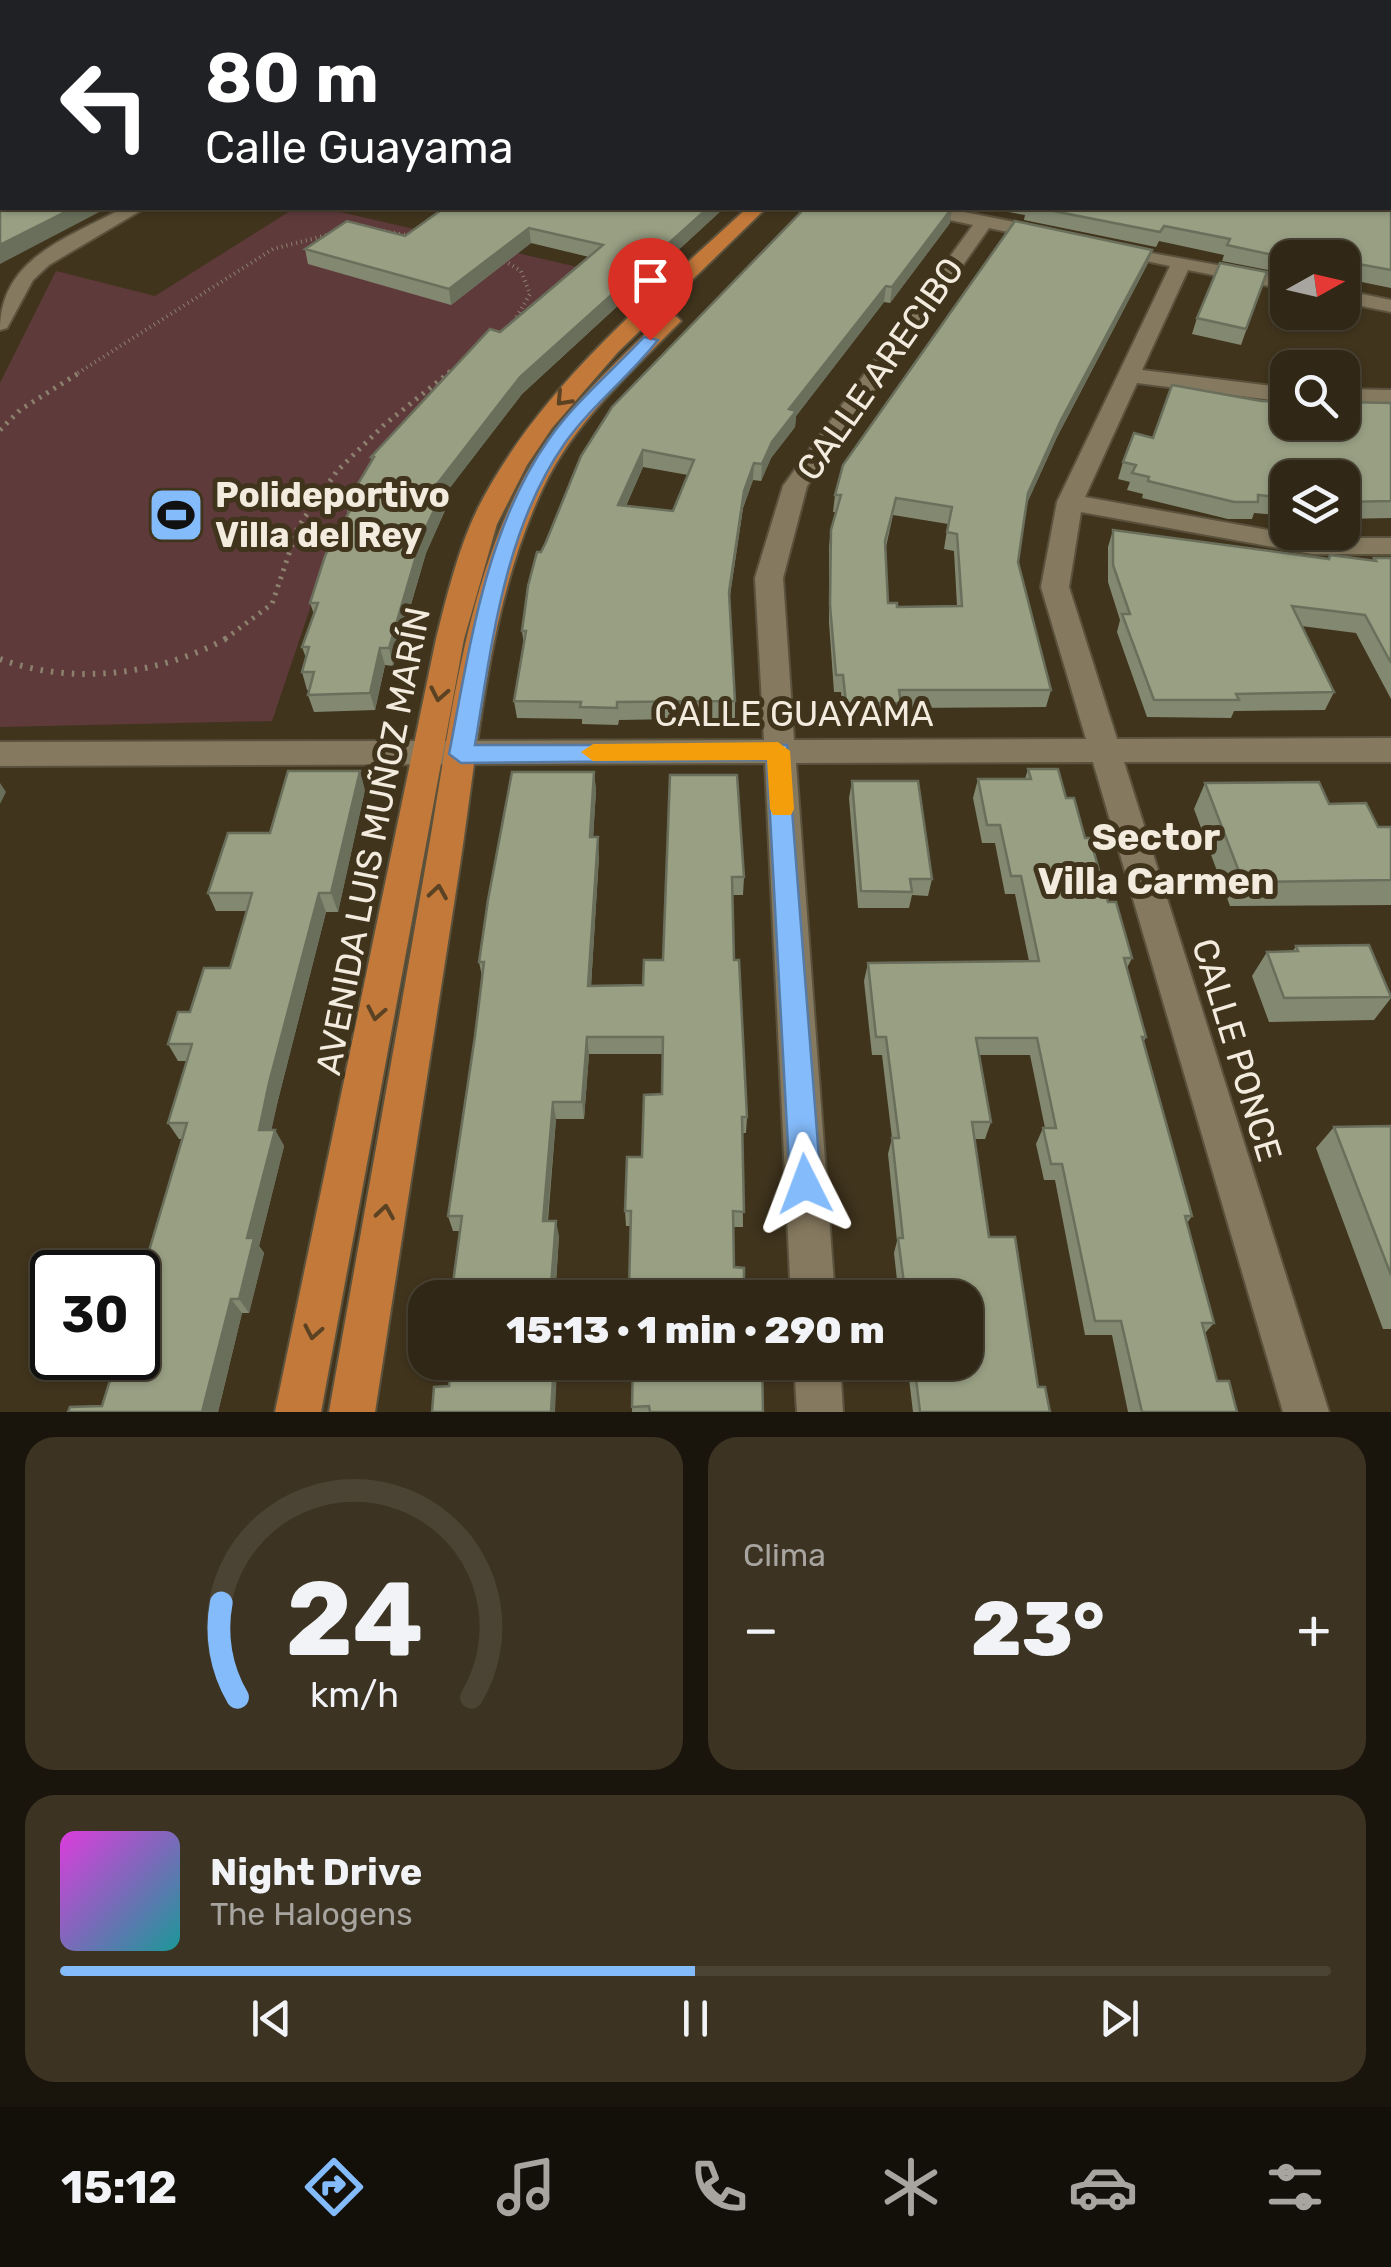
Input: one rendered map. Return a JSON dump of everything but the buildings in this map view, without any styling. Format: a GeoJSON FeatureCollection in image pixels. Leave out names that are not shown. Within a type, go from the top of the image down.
{"type":"FeatureCollection","features":[{"type":"Feature","properties":{"kind":"main road","name":"AVENIDA LUIS MUÑOZ MARÍN"},"geometry":{"type":"LineString","coordinates":[[298,1412],[450,639],[470,562],[490,509],[515,464],[556,405],[755,210]]}},
{"type":"Feature","properties":{"kind":"main road","name":"AVENIDA LUIS MUÑOZ MARÍN"},"geometry":{"type":"LineString","coordinates":[[352,1412],[461,754],[483,635],[504,552],[530,487],[558,440],[780,210]]}},
{"type":"Feature","properties":{"kind":"street"},"geometry":{"type":"LineString","coordinates":[[0,324],[24,277],[42,261],[132,210]]}},
{"type":"Feature","properties":{"kind":"street"},"geometry":{"type":"LineString","coordinates":[[929,210],[1270,280]]}},
{"type":"Feature","properties":{"kind":"street","name":"CALLE ARECIBO"},"geometry":{"type":"LineString","coordinates":[[811,1280],[770,578],[795,486],[984,222]]}},
{"type":"Feature","properties":{"kind":"street","name":"CALLE PONCE"},"geometry":{"type":"LineString","coordinates":[[1181,263],[1070,502],[1054,587],[1306,1412]]}},
{"type":"Feature","properties":{"kind":"street"},"geometry":{"type":"LineString","coordinates":[[1360,300],[1391,306]]}},
{"type":"Feature","properties":{"kind":"street"},"geometry":{"type":"LineString","coordinates":[[1130,375],[1270,393]]}},
{"type":"Feature","properties":{"kind":"street"},"geometry":{"type":"LineString","coordinates":[[1360,396],[1391,397]]}},
{"type":"Feature","properties":{"kind":"street"},"geometry":{"type":"LineString","coordinates":[[1070,502],[1312,546],[1391,546]]}},
{"type":"Feature","properties":{"kind":"street","name":"CALLE GUAYAMA"},"geometry":{"type":"LineString","coordinates":[[0,754],[1391,750]]}},
{"type":"Feature","properties":{"kind":"street"},"geometry":{"type":"LineString","coordinates":[[818,1380],[820,1412]]}},
{"type":"Feature","properties":{"kind":"path"},"geometry":{"type":"LineString","coordinates":[[378,231],[412,236]]}},
{"type":"Feature","properties":{"kind":"path"},"geometry":{"type":"LineString","coordinates":[[0,430],[20,410],[273,249],[309,237],[343,232]]}},
{"type":"Feature","properties":{"kind":"path"},"geometry":{"type":"LineString","coordinates":[[483,254],[500,258],[521,271],[530,294],[518,316],[504,328]]}},
{"type":"Feature","properties":{"kind":"path"},"geometry":{"type":"LineString","coordinates":[[0,659],[35,671],[88,675],[158,664],[220,642],[268,610],[283,583],[293,537],[322,490],[354,450],[459,365]]}},
{"type":"Feature","properties":{"kind":"shaded area","name":"Polideportivo Villa del Rey"},"geometry":{"type":"Polygon","coordinates":[[[292,210],[332,210],[582,268],[324,567],[272,721],[0,727],[0,383],[56,271],[155,296],[292,210]]]}},
{"type":"Feature","properties":{"kind":"slow traffic"},"geometry":{"type":"LineString","coordinates":[[593,752],[778,751],[782,809]]}},
{"type":"Feature","properties":{"kind":"place","name":"Polideportivo Villa del Rey"},"geometry":{"type":"Point","coordinates":[176,515]}},
{"type":"Feature","properties":{"kind":"district","name":"Sector Villa Carmen"},"geometry":{"type":"Point","coordinates":[1156,859]}},
{"type":"Feature","properties":{"kind":"route"},"geometry":{"type":"LineString","coordinates":[[650,340],[558,440],[530,487],[504,552],[483,635],[461,754],[778,751],[805,1184]]}}]}
